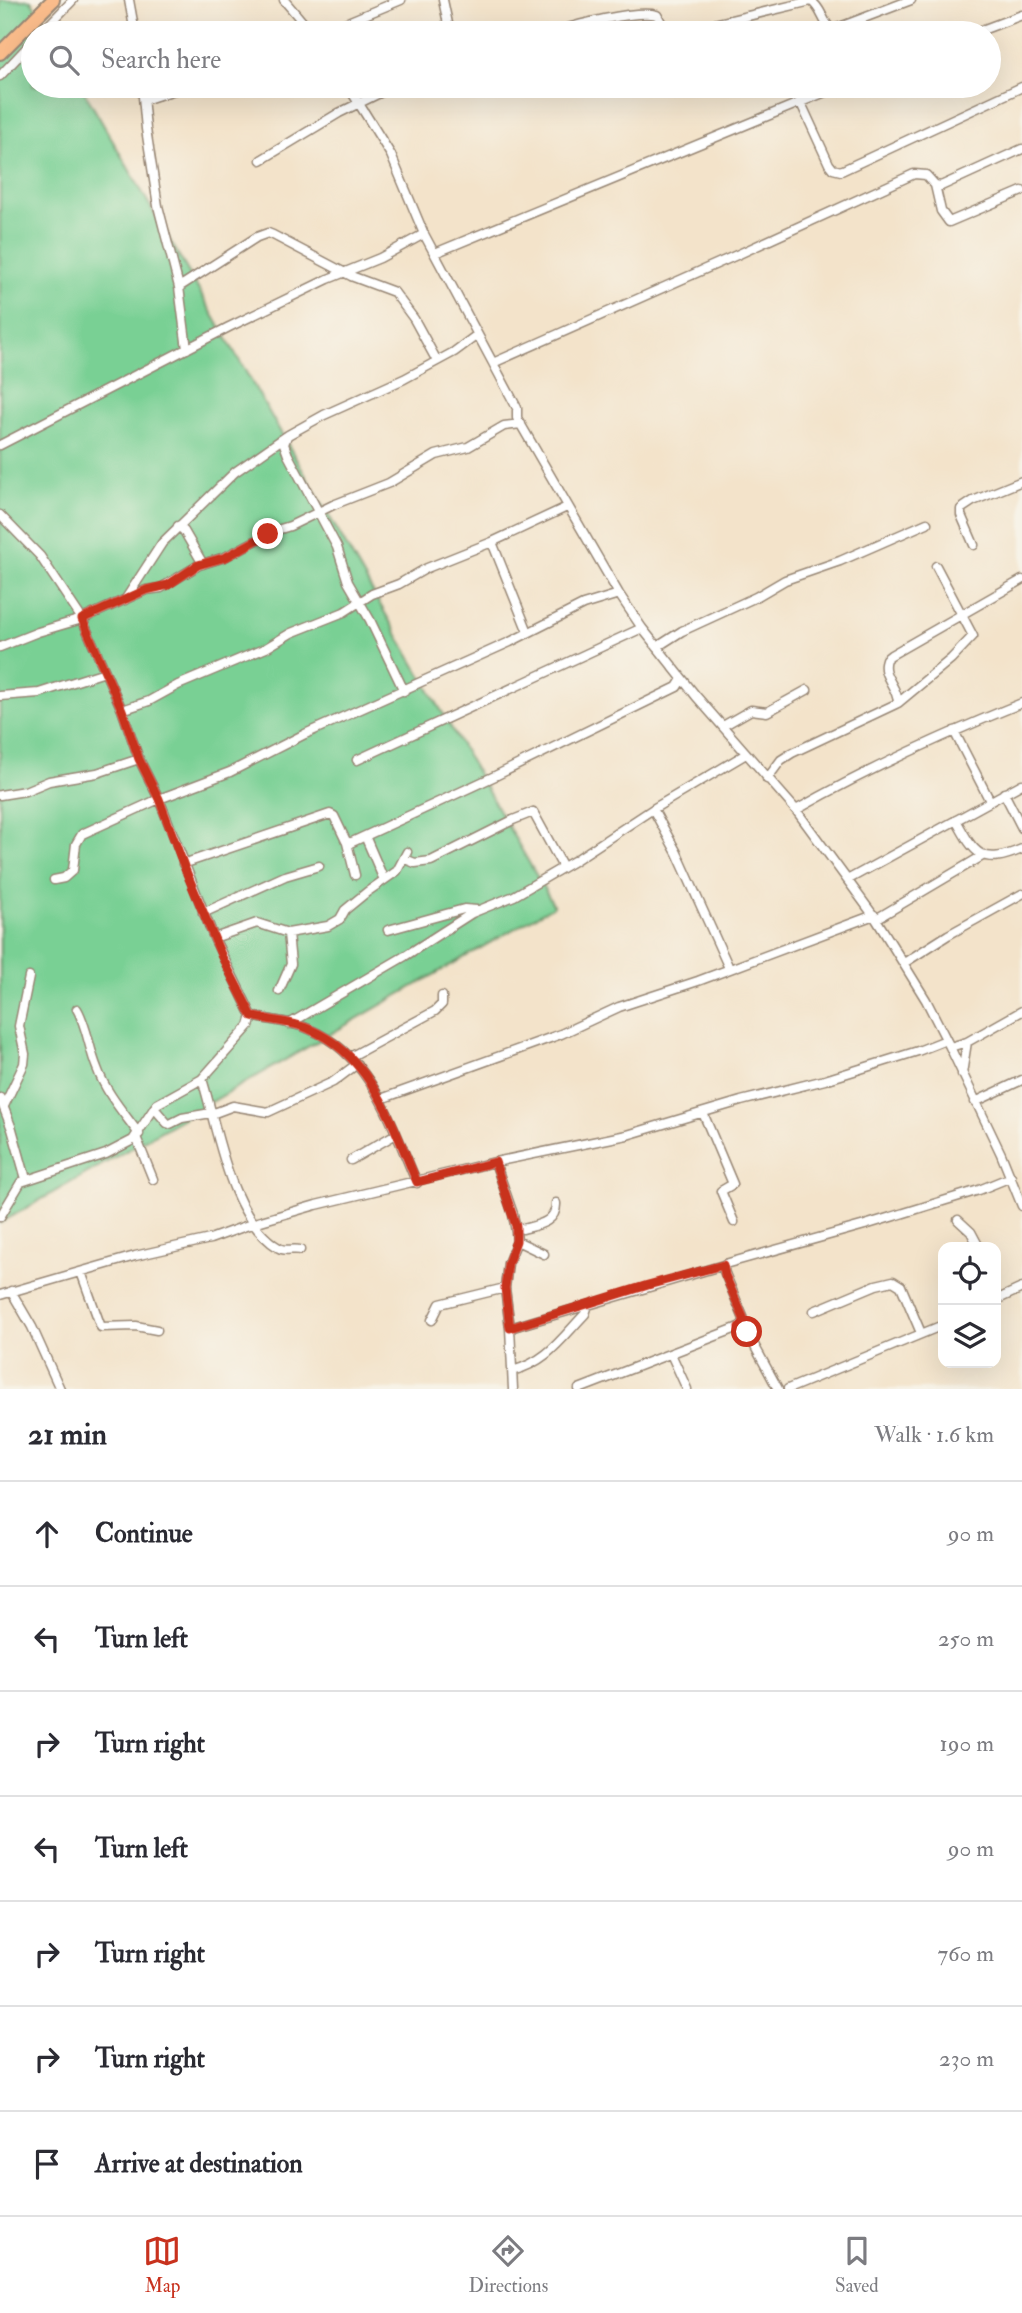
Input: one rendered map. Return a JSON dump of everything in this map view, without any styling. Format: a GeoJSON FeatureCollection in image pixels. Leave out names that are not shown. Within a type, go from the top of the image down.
{"type":"FeatureCollection","features":[{"type":"Feature","properties":{"kind":"highway"},"geometry":{"type":"LineString","coordinates":[[31,21],[52,0]]}},
{"type":"Feature","properties":{"kind":"highway"},"geometry":{"type":"LineString","coordinates":[[0,53],[21,32]]}},
{"type":"Feature","properties":{"kind":"street"},"geometry":{"type":"LineString","coordinates":[[53,21],[73,0]]}},
{"type":"Feature","properties":{"kind":"street"},"geometry":{"type":"LineString","coordinates":[[130,0],[133,21]]}},
{"type":"Feature","properties":{"kind":"street"},"geometry":{"type":"LineString","coordinates":[[284,0],[302,21]]}},
{"type":"Feature","properties":{"kind":"street"},"geometry":{"type":"LineString","coordinates":[[350,21],[401,0]]}},
{"type":"Feature","properties":{"kind":"street"},"geometry":{"type":"LineString","coordinates":[[443,0],[447,21]]}},
{"type":"Feature","properties":{"kind":"street"},"geometry":{"type":"LineString","coordinates":[[858,21],[911,0]]}},
{"type":"Feature","properties":{"kind":"street"},"geometry":{"type":"LineString","coordinates":[[727,21],[811,1],[818,6],[825,21]]}},
{"type":"Feature","properties":{"kind":"street"},"geometry":{"type":"LineString","coordinates":[[602,21],[652,14],[657,15],[660,21]]}},
{"type":"Feature","properties":{"kind":"street"},"geometry":{"type":"LineString","coordinates":[[1001,23],[1022,15]]}},
{"type":"Feature","properties":{"kind":"street"},"geometry":{"type":"LineString","coordinates":[[0,76],[21,54]]}},
{"type":"Feature","properties":{"kind":"street"},"geometry":{"type":"LineString","coordinates":[[1001,97],[1022,87]]}},
{"type":"Feature","properties":{"kind":"street"},"geometry":{"type":"LineString","coordinates":[[150,98],[144,100],[146,129],[158,206],[178,287],[187,349]]}},
{"type":"Feature","properties":{"kind":"street"},"geometry":{"type":"LineString","coordinates":[[356,98],[391,155],[424,234],[517,408],[517,418],[619,594],[682,679],[796,810],[875,917],[948,1043],[1016,1182],[1022,1206]]}},
{"type":"Feature","properties":{"kind":"street"},"geometry":{"type":"LineString","coordinates":[[261,160],[369,98]]}},
{"type":"Feature","properties":{"kind":"street"},"geometry":{"type":"LineString","coordinates":[[435,253],[808,98]]}},
{"type":"Feature","properties":{"kind":"street"},"geometry":{"type":"LineString","coordinates":[[800,101],[829,164],[833,169],[841,171],[998,98]]}},
{"type":"Feature","properties":{"kind":"street"},"geometry":{"type":"LineString","coordinates":[[935,185],[941,186],[1022,149]]}},
{"type":"Feature","properties":{"kind":"street"},"geometry":{"type":"LineString","coordinates":[[493,363],[914,174],[926,175],[935,185],[938,204],[949,222],[1022,191]]}},
{"type":"Feature","properties":{"kind":"street"},"geometry":{"type":"LineString","coordinates":[[178,287],[257,237],[268,233],[345,273],[394,292],[414,319],[437,361]]}},
{"type":"Feature","properties":{"kind":"street"},"geometry":{"type":"LineString","coordinates":[[0,445],[247,318],[380,258],[424,234]]}},
{"type":"Feature","properties":{"kind":"street"},"geometry":{"type":"LineString","coordinates":[[125,600],[162,542],[234,472],[324,415],[437,361],[464,346],[477,335]]}},
{"type":"Feature","properties":{"kind":"street"},"geometry":{"type":"LineString","coordinates":[[0,647],[82,619],[146,590],[168,585],[182,574],[226,557],[270,532],[389,483],[436,455],[468,447],[507,425],[521,424]]}},
{"type":"Feature","properties":{"kind":"street"},"geometry":{"type":"LineString","coordinates":[[288,436],[285,448],[337,547],[344,573],[404,691]]}},
{"type":"Feature","properties":{"kind":"street"},"geometry":{"type":"LineString","coordinates":[[974,545],[961,509],[973,501],[1022,481]]}},
{"type":"Feature","properties":{"kind":"street"},"geometry":{"type":"LineString","coordinates":[[122,710],[149,701],[178,685],[266,648],[291,633],[344,612],[432,566],[567,507]]}},
{"type":"Feature","properties":{"kind":"street"},"geometry":{"type":"LineString","coordinates":[[0,515],[40,556],[82,619],[122,710],[139,759],[159,799],[203,913],[252,1016],[249,1026],[202,1079],[164,1098],[154,1108],[137,1136],[106,1154],[26,1179],[17,1186],[0,1217]]}},
{"type":"Feature","properties":{"kind":"street"},"geometry":{"type":"LineString","coordinates":[[657,647],[682,631],[756,597],[785,580],[840,561],[927,523]]}},
{"type":"Feature","properties":{"kind":"street"},"geometry":{"type":"LineString","coordinates":[[178,526],[187,535],[197,558],[203,564]]}},
{"type":"Feature","properties":{"kind":"street"},"geometry":{"type":"LineString","coordinates":[[492,542],[528,632]]}},
{"type":"Feature","properties":{"kind":"street"},"geometry":{"type":"LineString","coordinates":[[767,779],[785,758],[898,703],[951,659],[972,637],[936,566]]}},
{"type":"Feature","properties":{"kind":"street"},"geometry":{"type":"LineString","coordinates":[[898,703],[897,694],[884,669],[886,659],[1022,580]]}},
{"type":"Feature","properties":{"kind":"street"},"geometry":{"type":"LineString","coordinates":[[54,880],[64,878],[73,870],[79,836],[159,799],[230,772],[305,734],[404,691],[583,605],[619,594]]}},
{"type":"Feature","properties":{"kind":"street"},"geometry":{"type":"LineString","coordinates":[[357,760],[642,628]]}},
{"type":"Feature","properties":{"kind":"street"},"geometry":{"type":"LineString","coordinates":[[0,695],[40,693],[105,672]]}},
{"type":"Feature","properties":{"kind":"street"},"geometry":{"type":"LineString","coordinates":[[347,843],[611,721],[677,687],[682,679]]}},
{"type":"Feature","properties":{"kind":"street"},"geometry":{"type":"LineString","coordinates":[[723,726],[751,710],[767,712],[807,690]]}},
{"type":"Feature","properties":{"kind":"street"},"geometry":{"type":"LineString","coordinates":[[796,810],[827,792],[954,731],[1022,703]]}},
{"type":"Feature","properties":{"kind":"street"},"geometry":{"type":"LineString","coordinates":[[954,731],[990,801]]}},
{"type":"Feature","properties":{"kind":"street"},"geometry":{"type":"LineString","coordinates":[[289,1024],[477,910],[514,896],[746,754]]}},
{"type":"Feature","properties":{"kind":"street"},"geometry":{"type":"LineString","coordinates":[[0,795],[25,791],[49,781],[97,773],[139,759]]}},
{"type":"Feature","properties":{"kind":"street"},"geometry":{"type":"LineString","coordinates":[[849,879],[1022,784]]}},
{"type":"Feature","properties":{"kind":"street"},"geometry":{"type":"LineString","coordinates":[[1004,793],[1022,828]]}},
{"type":"Feature","properties":{"kind":"street"},"geometry":{"type":"LineString","coordinates":[[653,809],[677,853],[730,968]]}},
{"type":"Feature","properties":{"kind":"street"},"geometry":{"type":"LineString","coordinates":[[214,938],[257,923],[288,933],[324,928],[337,921],[347,908],[397,871],[406,855],[415,863],[431,861],[533,812],[563,867]]}},
{"type":"Feature","properties":{"kind":"street"},"geometry":{"type":"LineString","coordinates":[[183,864],[330,814],[334,816],[347,843],[355,875]]}},
{"type":"Feature","properties":{"kind":"street"},"geometry":{"type":"LineString","coordinates":[[956,820],[969,843],[984,855],[999,858],[1022,849]]}},
{"type":"Feature","properties":{"kind":"street"},"geometry":{"type":"LineString","coordinates":[[365,836],[384,880]]}},
{"type":"Feature","properties":{"kind":"street"},"geometry":{"type":"LineString","coordinates":[[381,1098],[561,1034],[619,1007],[875,917],[984,855]]}},
{"type":"Feature","properties":{"kind":"street"},"geometry":{"type":"LineString","coordinates":[[203,913],[285,876],[319,866]]}},
{"type":"Feature","properties":{"kind":"street"},"geometry":{"type":"LineString","coordinates":[[904,963],[1022,894]]}},
{"type":"Feature","properties":{"kind":"street"},"geometry":{"type":"LineString","coordinates":[[388,930],[464,909],[477,910]]}},
{"type":"Feature","properties":{"kind":"street"},"geometry":{"type":"LineString","coordinates":[[279,991],[291,964],[288,933]]}},
{"type":"Feature","properties":{"kind":"street"},"geometry":{"type":"LineString","coordinates":[[26,1179],[2,1101],[24,1063],[25,1054],[19,1026],[29,977]]}},
{"type":"Feature","properties":{"kind":"street"},"geometry":{"type":"LineString","coordinates":[[350,1057],[435,1011],[442,1004],[442,996]]}},
{"type":"Feature","properties":{"kind":"street"},"geometry":{"type":"LineString","coordinates":[[77,1009],[84,1020],[87,1042],[105,1088],[137,1136],[153,1180]]}},
{"type":"Feature","properties":{"kind":"street"},"geometry":{"type":"LineString","coordinates":[[60,1389],[32,1327],[4,1292],[210,1239],[316,1205],[495,1162],[626,1135],[825,1080],[918,1051],[948,1043],[967,1042],[1022,1011]]}},
{"type":"Feature","properties":{"kind":"street"},"geometry":{"type":"LineString","coordinates":[[252,1016],[311,1029],[357,1064],[381,1098],[417,1182]]}},
{"type":"Feature","properties":{"kind":"street"},"geometry":{"type":"LineString","coordinates":[[962,1074],[967,1042]]}},
{"type":"Feature","properties":{"kind":"street"},"geometry":{"type":"LineString","coordinates":[[154,1108],[170,1124],[182,1118],[238,1106],[268,1112],[333,1082],[357,1064]]}},
{"type":"Feature","properties":{"kind":"street"},"geometry":{"type":"LineString","coordinates":[[202,1079],[234,1189],[254,1223],[278,1248],[300,1250]]}},
{"type":"Feature","properties":{"kind":"street"},"geometry":{"type":"LineString","coordinates":[[975,1102],[1022,1080]]}},
{"type":"Feature","properties":{"kind":"street"},"geometry":{"type":"LineString","coordinates":[[703,1113],[733,1182],[733,1185],[721,1191],[734,1222]]}},
{"type":"Feature","properties":{"kind":"street"},"geometry":{"type":"LineString","coordinates":[[351,1160],[396,1134]]}},
{"type":"Feature","properties":{"kind":"street"},"geometry":{"type":"LineString","coordinates":[[495,1162],[518,1232],[544,1254]]}},
{"type":"Feature","properties":{"kind":"street"},"geometry":{"type":"LineString","coordinates":[[510,1328],[1016,1182]]}},
{"type":"Feature","properties":{"kind":"street"},"geometry":{"type":"LineString","coordinates":[[513,1389],[505,1288],[508,1263],[518,1232],[552,1217],[556,1213],[556,1203]]}},
{"type":"Feature","properties":{"kind":"street"},"geometry":{"type":"LineString","coordinates":[[958,1220],[971,1232],[976,1242]]}},
{"type":"Feature","properties":{"kind":"street"},"geometry":{"type":"LineString","coordinates":[[579,1389],[590,1387],[743,1325],[744,1319],[723,1265]]}},
{"type":"Feature","properties":{"kind":"street"},"geometry":{"type":"LineString","coordinates":[[81,1272],[101,1327],[136,1326],[158,1330]]}},
{"type":"Feature","properties":{"kind":"street"},"geometry":{"type":"LineString","coordinates":[[814,1311],[876,1285],[893,1281],[901,1286],[921,1333]]}},
{"type":"Feature","properties":{"kind":"street"},"geometry":{"type":"LineString","coordinates":[[432,1320],[440,1304],[505,1288]]}},
{"type":"Feature","properties":{"kind":"street"},"geometry":{"type":"LineString","coordinates":[[1001,1298],[1022,1288]]}},
{"type":"Feature","properties":{"kind":"street"},"geometry":{"type":"LineString","coordinates":[[512,1371],[527,1368],[543,1358],[585,1314],[588,1304]]}},
{"type":"Feature","properties":{"kind":"street"},"geometry":{"type":"LineString","coordinates":[[739,1327],[747,1332],[778,1389]]}},
{"type":"Feature","properties":{"kind":"street"},"geometry":{"type":"LineString","coordinates":[[788,1389],[938,1327]]}},
{"type":"Feature","properties":{"kind":"street"},"geometry":{"type":"LineString","coordinates":[[671,1354],[687,1389]]}},
{"type":"Feature","properties":{"kind":"green space"},"geometry":{"type":"Polygon","coordinates":[[[0,0],[31,0],[44,21],[21,21],[21,98],[88,98],[554,906],[0,1223],[0,0]]]}},
{"type":"Feature","properties":{"kind":"route"},"geometry":{"type":"LineString","coordinates":[[268,534],[226,557],[198,565],[168,585],[146,590],[82,619],[122,710],[139,759],[159,799],[222,957],[252,1016],[311,1029],[357,1064],[381,1098],[417,1182],[495,1162],[516,1226],[516,1241],[508,1263],[505,1288],[510,1328],[702,1269],[723,1265],[744,1319],[743,1325],[739,1327],[747,1332]]}}]}
